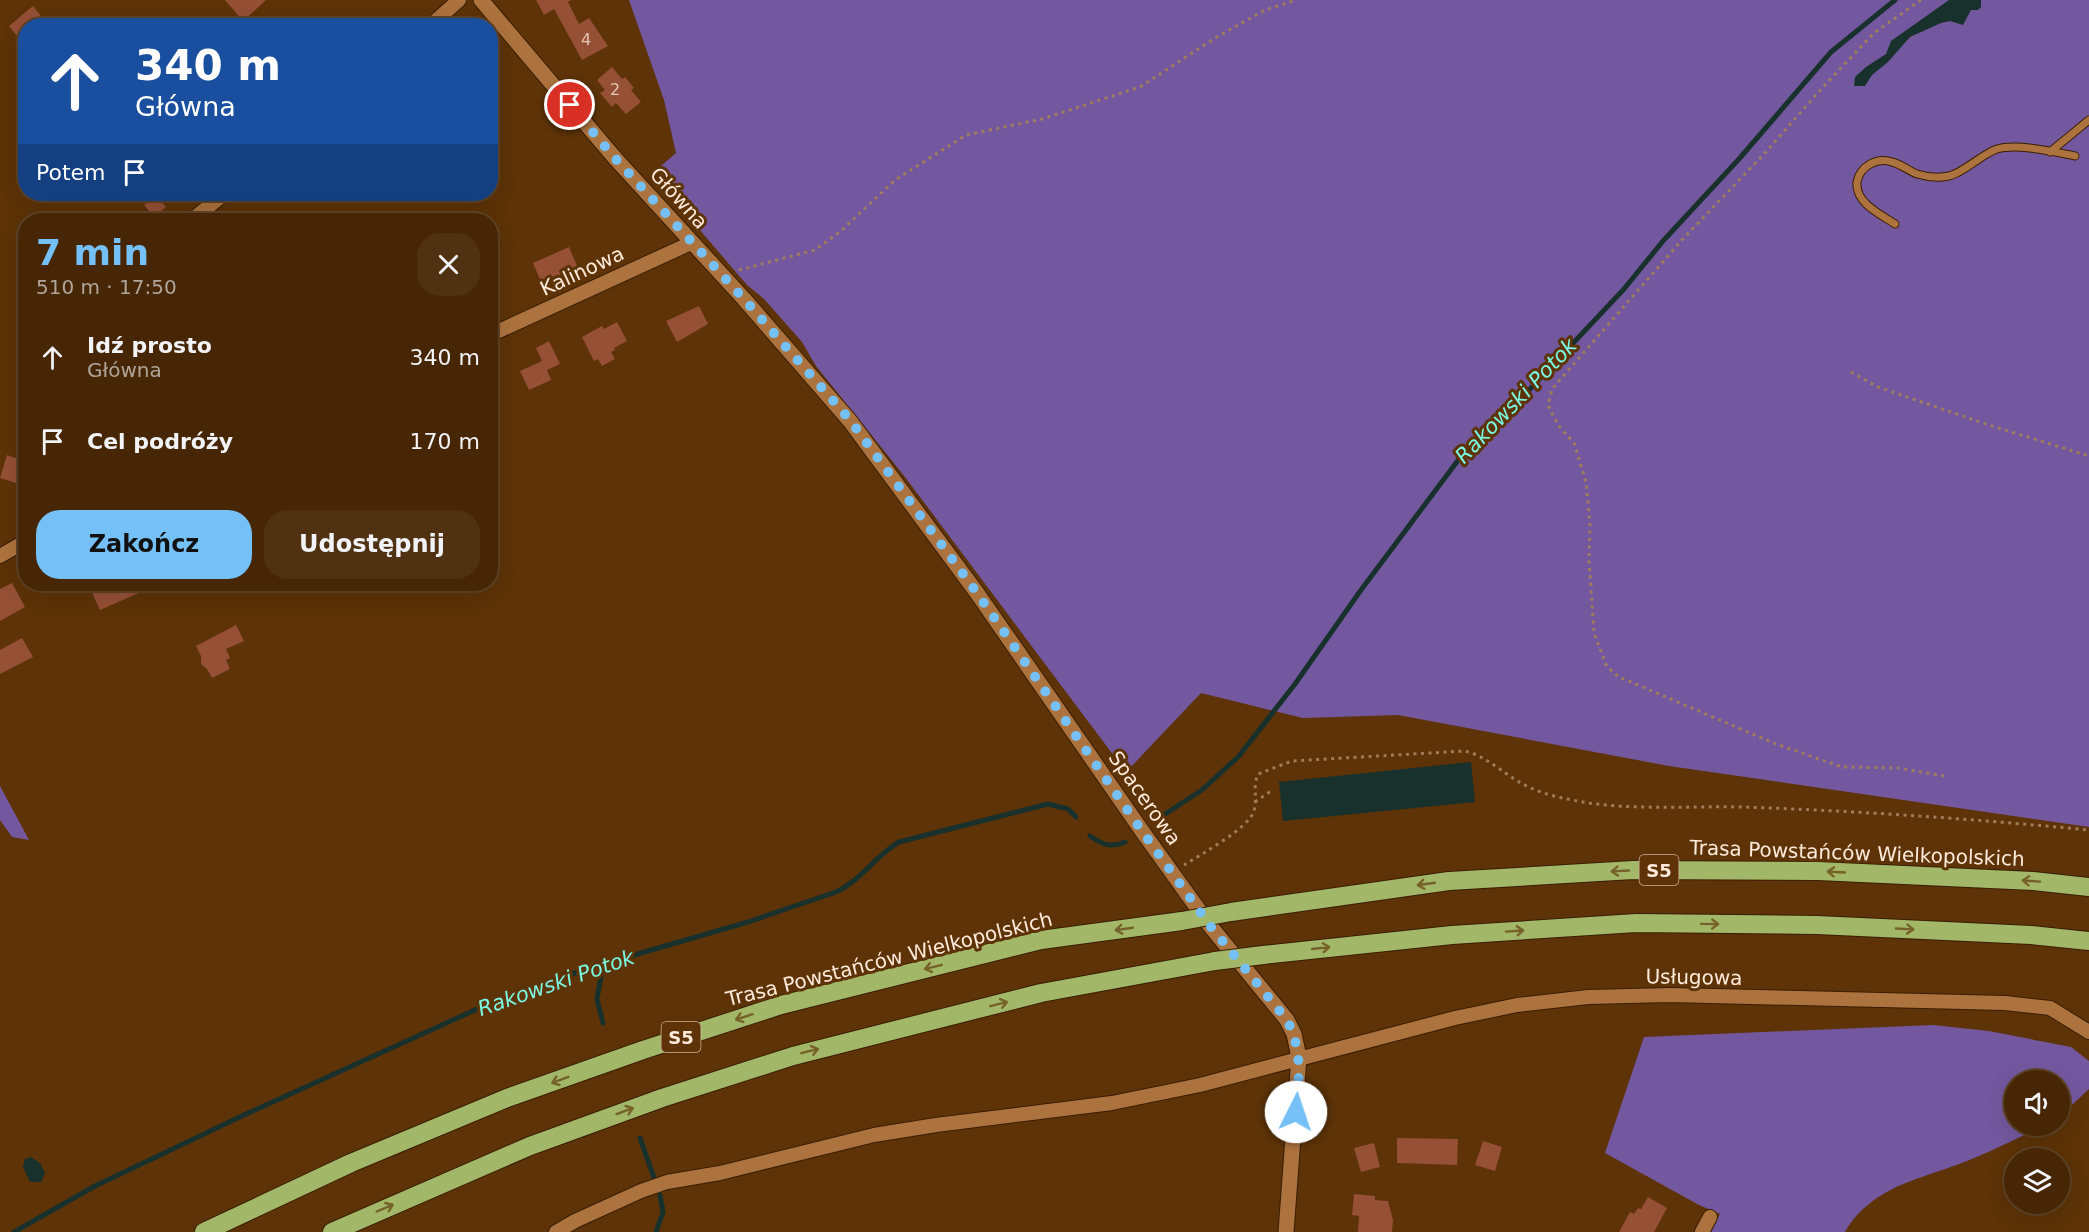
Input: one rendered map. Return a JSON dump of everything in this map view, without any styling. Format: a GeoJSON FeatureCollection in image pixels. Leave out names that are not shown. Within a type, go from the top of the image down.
{"type":"FeatureCollection","features":[{"type":"Feature","properties":{"kind":"highway","name":"Trasa Powstańców Wielkopolskich"},"geometry":{"type":"LineString","coordinates":[[204,1232],[351,1163],[507,1098],[643,1050],[759,1012],[1041,940],[1449,881],[1633,870],[1818,871],[2033,881],[2089,887]]}},
{"type":"Feature","properties":{"kind":"highway"},"geometry":{"type":"LineString","coordinates":[[332,1232],[530,1146],[662,1098],[792,1056],[1041,993],[1215,961],[1452,935],[1636,923],[1829,926],[2031,935],[2089,941]]}},
{"type":"Feature","properties":{"kind":"street"},"geometry":{"type":"LineString","coordinates":[[439,18],[459,0]]}},
{"type":"Feature","properties":{"kind":"street","name":"Główna"},"geometry":{"type":"LineString","coordinates":[[481,0],[496,18]]}},
{"type":"Feature","properties":{"kind":"street","name":"Główna"},"geometry":{"type":"LineString","coordinates":[[498,20],[614,157],[850,420]]}},
{"type":"Feature","properties":{"kind":"street"},"geometry":{"type":"LineString","coordinates":[[201,213],[215,201]]}},
{"type":"Feature","properties":{"kind":"street","name":"Kalinowa"},"geometry":{"type":"LineString","coordinates":[[498,331],[691,243]]}},
{"type":"Feature","properties":{"kind":"street","name":"Spacerowa"},"geometry":{"type":"LineString","coordinates":[[850,420],[977,593],[1211,927],[1287,1020],[1294,1034],[1299,1057],[1286,1232]]}},
{"type":"Feature","properties":{"kind":"street"},"geometry":{"type":"LineString","coordinates":[[0,556],[18,546]]}},
{"type":"Feature","properties":{"kind":"street","name":"Usługowa"},"geometry":{"type":"LineString","coordinates":[[556,1232],[641,1191],[667,1182],[720,1173],[874,1135],[1112,1103],[1200,1085],[1299,1057],[1517,1005],[1588,997],[1670,995],[2005,1004],[2050,1008],[2089,1032]]}},
{"type":"Feature","properties":{"kind":"street"},"geometry":{"type":"LineString","coordinates":[[1702,1232],[1710,1217]]}},
{"type":"Feature","properties":{"kind":"lane"},"geometry":{"type":"LineString","coordinates":[[2050,152],[2089,120]]}},
{"type":"Feature","properties":{"kind":"lane"},"geometry":{"type":"LineString","coordinates":[[1895,224],[1860,198],[1857,188],[1858,177],[1870,163],[1893,162],[1919,175],[1936,177],[1952,175],[1973,161],[1998,149],[2028,149],[2075,156]]}},
{"type":"Feature","properties":{"kind":"path"},"geometry":{"type":"LineString","coordinates":[[719,273],[750,268],[814,250],[841,231],[895,180],[966,135],[1042,119],[1140,87],[1215,38],[1265,10],[1296,0]]}},
{"type":"Feature","properties":{"kind":"path"},"geometry":{"type":"LineString","coordinates":[[1921,0],[1874,33],[1681,241],[1552,389],[1548,405],[1558,425],[1575,443],[1586,482],[1594,633],[1606,667],[1619,677],[1776,744],[1842,767],[1899,768],[1944,776]]}},
{"type":"Feature","properties":{"kind":"path"},"geometry":{"type":"LineString","coordinates":[[1851,372],[1878,387],[2089,456]]}},
{"type":"Feature","properties":{"kind":"path"},"geometry":{"type":"LineString","coordinates":[[1172,872],[1233,834],[1254,813],[1256,802],[1254,785],[1258,774],[1292,761],[1464,751],[1474,753],[1523,785],[1546,794],[1587,802],[1642,808],[1740,807],[1924,815],[2089,830]]}},
{"type":"Feature","properties":{"kind":"path"},"geometry":{"type":"LineString","coordinates":[[1256,802],[1271,791]]}},
{"type":"Feature","properties":{"kind":"shaded area"},"geometry":{"type":"Polygon","coordinates":[[[629,0],[2089,0],[2089,827],[1669,766],[1398,715],[1303,718],[1201,693],[1126,772],[905,477],[816,366],[802,342],[764,299],[747,285],[662,186],[654,172],[676,153],[664,100],[629,0]]]}},
{"type":"Feature","properties":{"kind":"shaded area"},"geometry":{"type":"Polygon","coordinates":[[[0,786],[29,840],[12,837],[0,820],[0,786]]]}},
{"type":"Feature","properties":{"kind":"shaded area"},"geometry":{"type":"Polygon","coordinates":[[[1933,1025],[1989,1031],[2071,1047],[2089,1061],[2089,1089],[2070,1107],[2070,1070],[2004,1070],[2004,1136],[2022,1136],[1956,1165],[1902,1184],[1871,1203],[1845,1232],[1711,1232],[1720,1214],[1699,1205],[1605,1153],[1644,1037],[1933,1025]]]}},
{"type":"Feature","properties":{"kind":"water"},"geometry":{"type":"Polygon","coordinates":[[[1949,0],[1981,0],[1981,7],[1978,10],[1971,10],[1963,25],[1950,21],[1941,23],[1910,37],[1888,62],[1872,75],[1865,86],[1854,86],[1855,77],[1886,54],[1891,41],[1949,0]]]}},
{"type":"Feature","properties":{"kind":"water"},"geometry":{"type":"Polygon","coordinates":[[[1471,762],[1475,802],[1283,821],[1279,782],[1471,762]]]}},
{"type":"Feature","properties":{"kind":"water"},"geometry":{"type":"Polygon","coordinates":[[[31,1157],[40,1163],[45,1173],[41,1182],[30,1182],[23,1167],[25,1159],[31,1157]]]}},
{"type":"Feature","properties":{"kind":"building"},"geometry":{"type":"Polygon","coordinates":[[[225,0],[266,0],[246,18],[240,18],[225,0]]]}},
{"type":"Feature","properties":{"kind":"building"},"geometry":{"type":"Polygon","coordinates":[[[536,0],[571,0],[568,2],[579,24],[589,18],[608,46],[582,60],[554,9],[544,15],[536,0]]]}},
{"type":"Feature","properties":{"kind":"building"},"geometry":{"type":"Polygon","coordinates":[[[33,6],[43,18],[19,18],[33,6]]]}},
{"type":"Feature","properties":{"kind":"building"},"geometry":{"type":"Polygon","coordinates":[[[18,18],[18,37],[9,26],[18,18]]]}},
{"type":"Feature","properties":{"kind":"building"},"geometry":{"type":"Polygon","coordinates":[[[612,67],[622,79],[625,77],[634,88],[631,90],[641,102],[626,114],[616,103],[612,107],[600,93],[605,90],[597,80],[612,67]]]}},
{"type":"Feature","properties":{"kind":"building"},"geometry":{"type":"Polygon","coordinates":[[[149,201],[161,201],[166,207],[159,213],[151,213],[144,205],[149,201]]]}},
{"type":"Feature","properties":{"kind":"building"},"geometry":{"type":"Polygon","coordinates":[[[569,247],[578,268],[542,284],[533,263],[569,247]]]}},
{"type":"Feature","properties":{"kind":"building"},"geometry":{"type":"Polygon","coordinates":[[[699,306],[708,324],[677,342],[666,321],[699,306]]]}},
{"type":"Feature","properties":{"kind":"building"},"geometry":{"type":"Polygon","coordinates":[[[617,322],[627,341],[611,352],[615,359],[602,366],[598,359],[594,361],[582,337],[602,326],[604,329],[617,322]]]}},
{"type":"Feature","properties":{"kind":"building"},"geometry":{"type":"Polygon","coordinates":[[[549,341],[560,364],[547,370],[551,380],[529,390],[520,371],[542,361],[536,348],[549,341]]]}},
{"type":"Feature","properties":{"kind":"building"},"geometry":{"type":"Polygon","coordinates":[[[7,455],[18,459],[18,484],[0,478],[7,455]]]}},
{"type":"Feature","properties":{"kind":"building"},"geometry":{"type":"Polygon","coordinates":[[[12,583],[25,607],[0,621],[0,589],[12,583]]]}},
{"type":"Feature","properties":{"kind":"building"},"geometry":{"type":"Polygon","coordinates":[[[91,591],[143,591],[100,610],[91,591]]]}},
{"type":"Feature","properties":{"kind":"building"},"geometry":{"type":"Polygon","coordinates":[[[236,625],[244,641],[226,649],[230,658],[226,660],[230,669],[212,678],[201,664],[201,656],[196,646],[236,625]]]}},
{"type":"Feature","properties":{"kind":"building"},"geometry":{"type":"Polygon","coordinates":[[[22,638],[33,657],[0,674],[0,650],[22,638]]]}},
{"type":"Feature","properties":{"kind":"building"},"geometry":{"type":"Polygon","coordinates":[[[1397,1138],[1458,1139],[1457,1165],[1397,1163],[1397,1138]]]}},
{"type":"Feature","properties":{"kind":"building"},"geometry":{"type":"Polygon","coordinates":[[[1483,1141],[1502,1147],[1495,1171],[1475,1165],[1483,1141]]]}},
{"type":"Feature","properties":{"kind":"building"},"geometry":{"type":"Polygon","coordinates":[[[1374,1143],[1380,1167],[1361,1172],[1354,1148],[1374,1143]]]}},
{"type":"Feature","properties":{"kind":"building"},"geometry":{"type":"Polygon","coordinates":[[[1354,1194],[1375,1196],[1375,1200],[1388,1201],[1393,1220],[1392,1232],[1358,1232],[1359,1216],[1352,1215],[1354,1194]]]}},
{"type":"Feature","properties":{"kind":"building"},"geometry":{"type":"Polygon","coordinates":[[[1648,1197],[1667,1208],[1654,1232],[1619,1232],[1630,1212],[1634,1214],[1638,1208],[1641,1209],[1648,1197]]]}},
{"type":"Feature","properties":{"kind":"waterway","name":"Rakowski Potok"},"geometry":{"type":"LineString","coordinates":[[1159,818],[1202,790],[1239,756],[1295,684],[1361,590],[1459,459],[1500,421],[1624,289],[1663,241],[1739,159],[1831,52],[1895,0]]}},
{"type":"Feature","properties":{"kind":"waterway","name":"Rakowski Potok"},"geometry":{"type":"LineString","coordinates":[[14,1232],[95,1186],[244,1115],[508,995],[603,964],[748,922],[836,892],[853,881],[899,842],[1048,804],[1068,809],[1076,817]]}},
{"type":"Feature","properties":{"kind":"waterway","name":"Rakowski Potok"},"geometry":{"type":"LineString","coordinates":[[1090,836],[1107,845],[1125,842]]}},
{"type":"Feature","properties":{"kind":"waterway"},"geometry":{"type":"LineString","coordinates":[[603,964],[597,999],[603,1023]]}},
{"type":"Feature","properties":{"kind":"waterway"},"geometry":{"type":"LineString","coordinates":[[640,1138],[654,1178]]}},
{"type":"Feature","properties":{"kind":"waterway"},"geometry":{"type":"LineString","coordinates":[[656,1232],[663,1212],[660,1195]]}},
{"type":"Feature","properties":{"kind":"route"},"geometry":{"type":"LineString","coordinates":[[570,105],[850,420],[977,593],[1211,927],[1287,1020],[1294,1034],[1299,1057],[1296,1112]]}}]}
